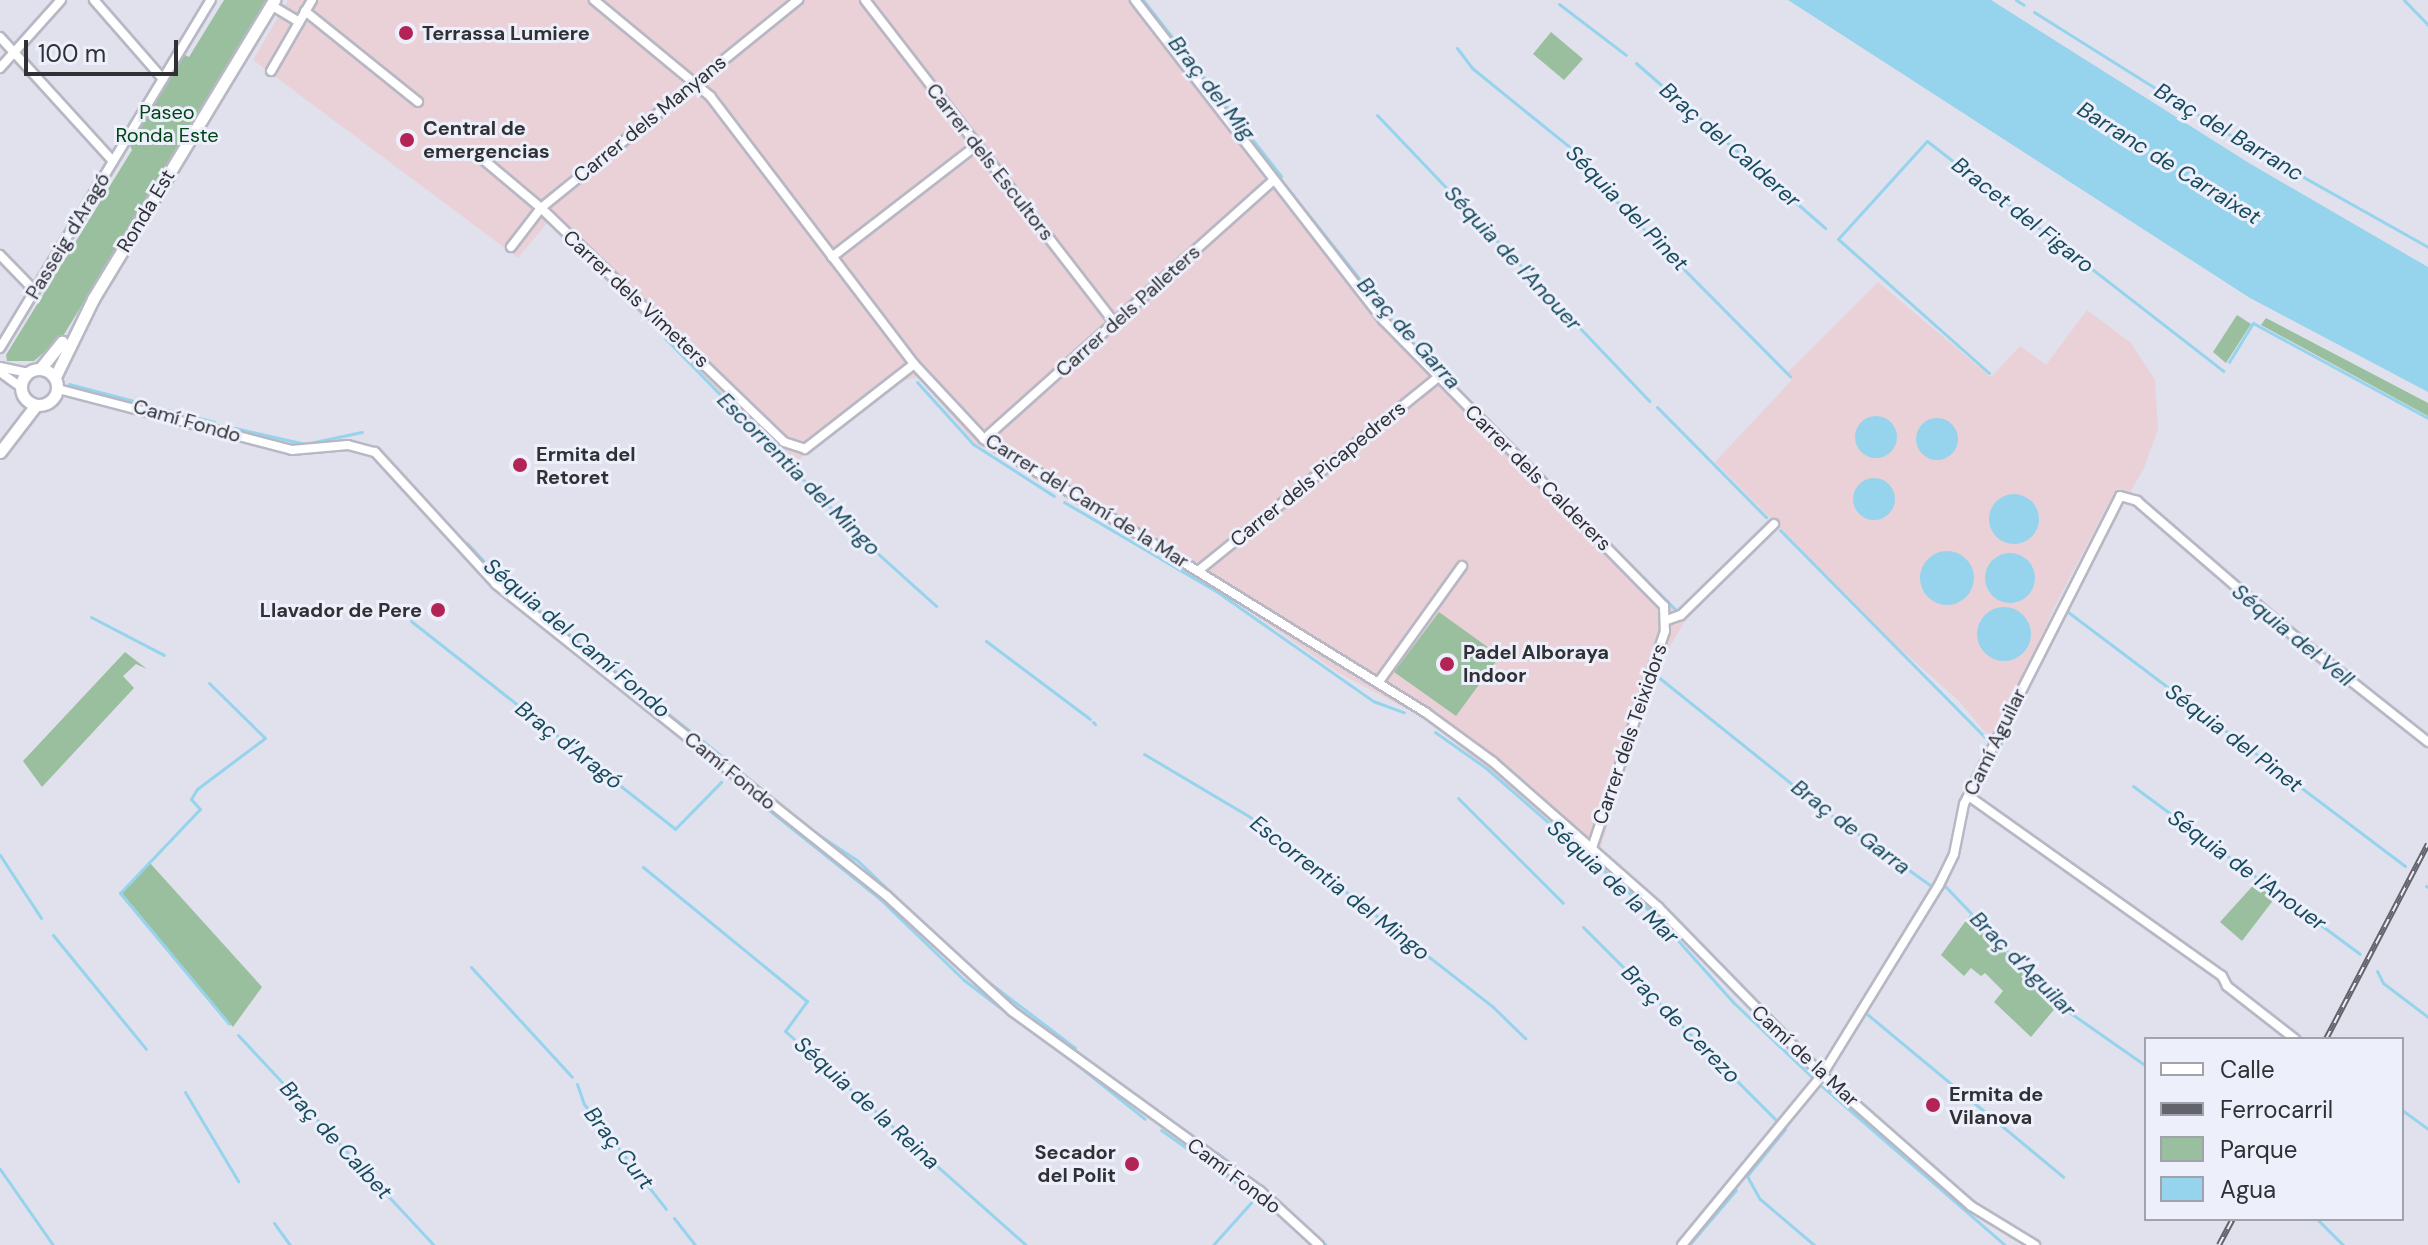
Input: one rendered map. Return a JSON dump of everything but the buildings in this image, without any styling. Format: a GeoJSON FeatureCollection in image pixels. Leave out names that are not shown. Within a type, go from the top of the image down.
{"type":"FeatureCollection","features":[{"type":"Feature","properties":{"kind":"main road","name":"Ronda Est"},"geometry":{"type":"LineString","coordinates":[[40,369],[93,299],[272,2]]}},
{"type":"Feature","properties":{"kind":"main road","name":"Ronda Est"},"geometry":{"type":"LineString","coordinates":[[56,383],[93,299]]}},
{"type":"Feature","properties":{"kind":"main road"},"geometry":{"type":"LineString","coordinates":[[0,452],[16,425],[36,405],[49,402],[56,383],[40,369],[28,373],[16,425]]}},
{"type":"Feature","properties":{"kind":"main road"},"geometry":{"type":"LineString","coordinates":[[23,392],[36,405]]}},
{"type":"Feature","properties":{"kind":"street"},"geometry":{"type":"LineString","coordinates":[[0,68],[61,0]]}},
{"type":"Feature","properties":{"kind":"street"},"geometry":{"type":"LineString","coordinates":[[94,0],[163,79]]}},
{"type":"Feature","properties":{"kind":"street","name":"Passeig d'Aragó"},"geometry":{"type":"LineString","coordinates":[[0,348],[211,0]]}},
{"type":"Feature","properties":{"kind":"street"},"geometry":{"type":"LineString","coordinates":[[271,71],[312,0]]}},
{"type":"Feature","properties":{"kind":"street","name":"Carrer del Camí de la Mar"},"geometry":{"type":"LineString","coordinates":[[594,0],[695,83],[914,364],[984,439],[1378,683],[1493,762],[1592,848]]}},
{"type":"Feature","properties":{"kind":"street","name":"Carrer dels Escultors"},"geometry":{"type":"LineString","coordinates":[[865,0],[1116,325]]}},
{"type":"Feature","properties":{"kind":"street","name":"Carrer dels Calderers"},"geometry":{"type":"LineString","coordinates":[[1135,0],[1271,182],[1383,320],[1664,606],[1667,620]]}},
{"type":"Feature","properties":{"kind":"street","name":"Carrer dels Manyans"},"geometry":{"type":"LineString","coordinates":[[511,247],[541,208],[794,1]]}},
{"type":"Feature","properties":{"kind":"street"},"geometry":{"type":"LineString","coordinates":[[272,2],[299,22]]}},
{"type":"Feature","properties":{"kind":"street"},"geometry":{"type":"LineString","coordinates":[[305,11],[418,102]]}},
{"type":"Feature","properties":{"kind":"street"},"geometry":{"type":"LineString","coordinates":[[0,37],[113,161]]}},
{"type":"Feature","properties":{"kind":"street"},"geometry":{"type":"LineString","coordinates":[[832,257],[977,145]]}},
{"type":"Feature","properties":{"kind":"street","name":"Carrer dels Vimeters"},"geometry":{"type":"LineString","coordinates":[[479,156],[541,208],[784,442],[805,449],[914,364]]}},
{"type":"Feature","properties":{"kind":"street","name":"Carrer dels Palleters"},"geometry":{"type":"LineString","coordinates":[[984,439],[1116,325],[1271,182]]}},
{"type":"Feature","properties":{"kind":"street"},"geometry":{"type":"LineString","coordinates":[[0,255],[35,291]]}},
{"type":"Feature","properties":{"kind":"street"},"geometry":{"type":"LineString","coordinates":[[0,370],[28,373]]}},
{"type":"Feature","properties":{"kind":"street"},"geometry":{"type":"LineString","coordinates":[[0,370],[23,392]]}},
{"type":"Feature","properties":{"kind":"street","name":"Carrer dels Picapedrers"},"geometry":{"type":"LineString","coordinates":[[1198,571],[1438,377]]}},
{"type":"Feature","properties":{"kind":"street","name":"Camí Fondo"},"geometry":{"type":"LineString","coordinates":[[56,383],[292,450],[348,445],[375,452],[496,584],[887,896],[1012,1011],[1260,1191],[1319,1245]]}},
{"type":"Feature","properties":{"kind":"street","name":"Camí Aguilar"},"geometry":{"type":"LineString","coordinates":[[1682,1245],[1822,1075],[1949,866],[1970,797],[2109,509],[2126,494],[2428,742]]}},
{"type":"Feature","properties":{"kind":"street"},"geometry":{"type":"LineString","coordinates":[[1667,620],[1681,615],[1774,524]]}},
{"type":"Feature","properties":{"kind":"street"},"geometry":{"type":"LineString","coordinates":[[1378,683],[1462,566]]}},
{"type":"Feature","properties":{"kind":"street","name":"Carrer dels Teixidors"},"geometry":{"type":"LineString","coordinates":[[1592,848],[1667,620]]}},
{"type":"Feature","properties":{"kind":"street"},"geometry":{"type":"LineString","coordinates":[[1970,797],[2222,976],[2227,986],[2292,1037]]}},
{"type":"Feature","properties":{"kind":"street","name":"Camí de la Mar"},"geometry":{"type":"LineString","coordinates":[[1592,848],[1658,907],[1822,1075],[1971,1206],[2035,1245]]}},
{"type":"Feature","properties":{"kind":"shaded area"},"geometry":{"type":"Polygon","coordinates":[[[288,0],[1141,0],[1397,328],[1685,621],[1652,677],[1613,794],[1616,797],[1597,860],[1429,721],[1339,673],[1224,594],[975,443],[918,377],[899,382],[792,465],[548,222],[518,258],[253,60],[288,0]]]}},
{"type":"Feature","properties":{"kind":"shaded area"},"geometry":{"type":"Polygon","coordinates":[[[1878,282],[1991,377],[2020,346],[2046,365],[2087,310],[2131,343],[2155,380],[2158,429],[2144,468],[2130,493],[2116,489],[2054,608],[1994,743],[1959,701],[1898,647],[1715,462],[1792,380],[1786,374],[1878,282]]]}},
{"type":"Feature","properties":{"kind":"green space","name":"Paseo Ronda Este"},"geometry":{"type":"Polygon","coordinates":[[[224,0],[269,0],[63,336],[34,361],[7,361],[6,355],[132,150],[129,143],[183,54],[189,57],[224,0]]]}},
{"type":"Feature","properties":{"kind":"green space"},"geometry":{"type":"Polygon","coordinates":[[[1551,32],[1583,59],[1564,80],[1533,54],[1551,32]]]}},
{"type":"Feature","properties":{"kind":"green space"},"geometry":{"type":"Polygon","coordinates":[[[2237,315],[2251,324],[2226,363],[2213,352],[2237,315]]]}},
{"type":"Feature","properties":{"kind":"green space"},"geometry":{"type":"Polygon","coordinates":[[[2266,318],[2428,403],[2428,416],[2261,325],[2266,318]]]}},
{"type":"Feature","properties":{"kind":"green space","name":"Padel Alboraya Indoor"},"geometry":{"type":"Polygon","coordinates":[[[1439,612],[1500,656],[1456,716],[1394,672],[1439,612]]]}},
{"type":"Feature","properties":{"kind":"green space"},"geometry":{"type":"Polygon","coordinates":[[[125,652],[147,669],[136,664],[123,676],[134,688],[42,787],[23,761],[125,652]]]}},
{"type":"Feature","properties":{"kind":"green space"},"geometry":{"type":"Polygon","coordinates":[[[149,862],[262,987],[233,1027],[122,893],[149,862]]]}},
{"type":"Feature","properties":{"kind":"green space"},"geometry":{"type":"Polygon","coordinates":[[[2258,880],[2278,894],[2242,941],[2220,922],[2258,880]]]}},
{"type":"Feature","properties":{"kind":"green space"},"geometry":{"type":"Polygon","coordinates":[[[1970,915],[2057,1006],[2031,1037],[1994,1002],[2003,991],[1985,973],[1981,976],[1971,968],[1964,976],[1941,955],[1970,915]]]}},
{"type":"Feature","properties":{"kind":"water","name":"Barranc de Carraixet"},"geometry":{"type":"Polygon","coordinates":[[[1788,0],[1991,0],[2249,163],[2428,267],[2428,392],[2250,298],[1788,0]]]}},
{"type":"Feature","properties":{"kind":"water"},"geometry":{"type":"Polygon","coordinates":[[[1876,416],[1891,422],[1897,437],[1891,452],[1876,458],[1861,452],[1855,437],[1861,422],[1876,416]]]}},
{"type":"Feature","properties":{"kind":"water"},"geometry":{"type":"Polygon","coordinates":[[[1937,418],[1952,424],[1958,439],[1952,454],[1937,460],[1922,454],[1916,439],[1922,424],[1937,418]]]}},
{"type":"Feature","properties":{"kind":"water"},"geometry":{"type":"Polygon","coordinates":[[[1874,478],[1889,484],[1895,499],[1889,514],[1874,520],[1859,514],[1853,499],[1859,484],[1874,478]]]}},
{"type":"Feature","properties":{"kind":"water"},"geometry":{"type":"Polygon","coordinates":[[[2014,494],[2032,501],[2039,519],[2032,537],[2014,544],[1996,537],[1989,519],[1996,501],[2014,494]]]}},
{"type":"Feature","properties":{"kind":"water"},"geometry":{"type":"Polygon","coordinates":[[[1947,551],[1966,559],[1974,578],[1966,597],[1947,605],[1928,597],[1920,578],[1928,559],[1947,551]]]}},
{"type":"Feature","properties":{"kind":"water"},"geometry":{"type":"Polygon","coordinates":[[[2010,553],[2028,560],[2035,578],[2028,596],[2010,603],[1992,596],[1985,578],[1992,560],[2010,553]]]}},
{"type":"Feature","properties":{"kind":"water"},"geometry":{"type":"Polygon","coordinates":[[[2004,607],[2023,615],[2031,634],[2023,653],[2004,661],[1985,653],[1977,634],[1985,615],[2004,607]]]}},
{"type":"Feature","properties":{"kind":"waterway","name":"Braç del Mig"},"geometry":{"type":"LineString","coordinates":[[1143,0],[1281,176]]}},
{"type":"Feature","properties":{"kind":"waterway","name":"Braç del Barranc"},"geometry":{"type":"LineString","coordinates":[[2016,0],[2024,5]]}},
{"type":"Feature","properties":{"kind":"waterway"},"geometry":{"type":"LineString","coordinates":[[2404,0],[2428,25]]}},
{"type":"Feature","properties":{"kind":"waterway","name":"Braç del Calderer"},"geometry":{"type":"LineString","coordinates":[[1559,4],[1626,55]]}},
{"type":"Feature","properties":{"kind":"waterway","name":"Braç del Barranc"},"geometry":{"type":"LineString","coordinates":[[2034,12],[2248,146],[2428,247]]}},
{"type":"Feature","properties":{"kind":"waterway","name":"Séquia del Pinet"},"geometry":{"type":"LineString","coordinates":[[1457,48],[1472,68],[1572,149],[1616,201],[1790,376]]}},
{"type":"Feature","properties":{"kind":"waterway","name":"Braç del Calderer"},"geometry":{"type":"LineString","coordinates":[[1636,63],[1825,228]]}},
{"type":"Feature","properties":{"kind":"waterway","name":"Séquia de l'Anouer"},"geometry":{"type":"LineString","coordinates":[[1377,115],[1649,401]]}},
{"type":"Feature","properties":{"kind":"waterway","name":"Bracet del Figaro"},"geometry":{"type":"LineString","coordinates":[[1989,373],[1838,239],[1927,141],[2223,371]]}},
{"type":"Feature","properties":{"kind":"waterway","name":"Braç de Garra"},"geometry":{"type":"LineString","coordinates":[[1284,184],[1396,325],[1516,449]]}},
{"type":"Feature","properties":{"kind":"waterway","name":"Bracet del Figaro"},"geometry":{"type":"LineString","coordinates":[[2229,362],[2253,323],[2428,418]]}},
{"type":"Feature","properties":{"kind":"waterway","name":"Escorrentia del Mingo"},"geometry":{"type":"LineString","coordinates":[[665,338],[855,533],[936,606]]}},
{"type":"Feature","properties":{"kind":"waterway","name":"Séquia de la Mar"},"geometry":{"type":"LineString","coordinates":[[917,382],[973,444],[1054,496]]}},
{"type":"Feature","properties":{"kind":"waterway","name":"Séquia del Camí Fondo"},"geometry":{"type":"LineString","coordinates":[[69,384],[214,422]]}},
{"type":"Feature","properties":{"kind":"waterway","name":"Séquia de l'Anouer"},"geometry":{"type":"LineString","coordinates":[[1657,407],[1766,517]]}},
{"type":"Feature","properties":{"kind":"waterway","name":"Séquia del Camí Fondo"},"geometry":{"type":"LineString","coordinates":[[235,428],[305,444],[362,432]]}},
{"type":"Feature","properties":{"kind":"waterway","name":"Séquia de la Mar"},"geometry":{"type":"LineString","coordinates":[[1064,502],[1216,591],[1373,701],[1404,712]]}},
{"type":"Feature","properties":{"kind":"waterway","name":"Braç de Garra"},"geometry":{"type":"LineString","coordinates":[[1585,520],[1675,609]]}},
{"type":"Feature","properties":{"kind":"waterway","name":"Séquia del Vell"},"geometry":{"type":"LineString","coordinates":[[2158,524],[2295,641]]}},
{"type":"Feature","properties":{"kind":"waterway","name":"Séquia de l'Anouer"},"geometry":{"type":"LineString","coordinates":[[1780,530],[1991,743]]}},
{"type":"Feature","properties":{"kind":"waterway","name":"Séquia del Camí Fondo"},"geometry":{"type":"LineString","coordinates":[[467,543],[500,579],[690,731]]}},
{"type":"Feature","properties":{"kind":"waterway","name":"Séquia del Pinet"},"geometry":{"type":"LineString","coordinates":[[2064,609],[2405,866]]}},
{"type":"Feature","properties":{"kind":"waterway","name":"Braç de Calbet"},"geometry":{"type":"LineString","coordinates":[[91,617],[164,655]]}},
{"type":"Feature","properties":{"kind":"waterway","name":"Braç d'Aragó"},"geometry":{"type":"LineString","coordinates":[[411,621],[675,829],[721,782]]}},
{"type":"Feature","properties":{"kind":"waterway","name":"Escorrentia del Mingo"},"geometry":{"type":"LineString","coordinates":[[986,641],[1090,719]]}},
{"type":"Feature","properties":{"kind":"waterway","name":"Braç de Garra"},"geometry":{"type":"LineString","coordinates":[[1657,676],[1823,809],[1934,888]]}},
{"type":"Feature","properties":{"kind":"waterway","name":"Braç de Calbet"},"geometry":{"type":"LineString","coordinates":[[209,683],[265,738],[197,789],[191,799],[200,809],[120,893],[229,1024]]}},
{"type":"Feature","properties":{"kind":"waterway","name":"Séquia del Vell"},"geometry":{"type":"LineString","coordinates":[[2369,701],[2428,746]]}},
{"type":"Feature","properties":{"kind":"waterway","name":"Séquia de l'Anouer"},"geometry":{"type":"LineString","coordinates":[[1999,748],[2015,711]]}},
{"type":"Feature","properties":{"kind":"waterway","name":"Séquia de la Mar"},"geometry":{"type":"LineString","coordinates":[[1435,732],[1486,768],[1657,917],[1734,1003],[1813,1078]]}},
{"type":"Feature","properties":{"kind":"waterway","name":"Séquia del Camí Fondo"},"geometry":{"type":"LineString","coordinates":[[698,737],[807,827],[858,861],[931,931]]}},
{"type":"Feature","properties":{"kind":"waterway","name":"Escorrentia del Mingo"},"geometry":{"type":"LineString","coordinates":[[1144,754],[1250,817],[1493,1007],[1525,1038]]}},
{"type":"Feature","properties":{"kind":"waterway","name":"Braç d'Aragó"},"geometry":{"type":"LineString","coordinates":[[734,782],[880,899],[964,980],[1003,1010]]}},
{"type":"Feature","properties":{"kind":"waterway","name":"Séquia de l'Anouer"},"geometry":{"type":"LineString","coordinates":[[2133,786],[2360,954]]}},
{"type":"Feature","properties":{"kind":"waterway","name":"Braç de Cerezo"},"geometry":{"type":"LineString","coordinates":[[1458,798],[1563,903]]}},
{"type":"Feature","properties":{"kind":"waterway"},"geometry":{"type":"LineString","coordinates":[[1948,858],[1961,803]]}},
{"type":"Feature","properties":{"kind":"waterway"},"geometry":{"type":"LineString","coordinates":[[0,855],[41,918]]}},
{"type":"Feature","properties":{"kind":"waterway","name":"Séquia de la Reina"},"geometry":{"type":"LineString","coordinates":[[643,867],[807,1001],[785,1031],[1026,1245]]}},
{"type":"Feature","properties":{"kind":"waterway","name":"Braç d'Aguilar"},"geometry":{"type":"LineString","coordinates":[[1944,885],[2059,1005],[2144,1065]]}},
{"type":"Feature","properties":{"kind":"waterway","name":"Braç de Garra"},"geometry":{"type":"LineString","coordinates":[[1881,972],[1921,907]]}},
{"type":"Feature","properties":{"kind":"waterway","name":"Braç de Cerezo"},"geometry":{"type":"LineString","coordinates":[[1583,927],[1778,1122]]}},
{"type":"Feature","properties":{"kind":"waterway"},"geometry":{"type":"LineString","coordinates":[[53,935],[146,1049]]}},
{"type":"Feature","properties":{"kind":"waterway","name":"Braç Curt"},"geometry":{"type":"LineString","coordinates":[[471,967],[572,1077]]}},
{"type":"Feature","properties":{"kind":"waterway","name":"Séquia de l'Anouer"},"geometry":{"type":"LineString","coordinates":[[2377,971],[2383,983],[2428,1017]]}},
{"type":"Feature","properties":{"kind":"waterway","name":"Séquia del Camí Fondo"},"geometry":{"type":"LineString","coordinates":[[978,974],[1075,1048]]}},
{"type":"Feature","properties":{"kind":"waterway","name":"Braç de Garra"},"geometry":{"type":"LineString","coordinates":[[1867,1014],[2063,1177]]}},
{"type":"Feature","properties":{"kind":"waterway","name":"Braç de Calbet"},"geometry":{"type":"LineString","coordinates":[[238,1035],[434,1245]]}},
{"type":"Feature","properties":{"kind":"waterway","name":"Braç d'Aragó"},"geometry":{"type":"LineString","coordinates":[[1055,1047],[1145,1119]]}},
{"type":"Feature","properties":{"kind":"waterway","name":"Braç Curt"},"geometry":{"type":"LineString","coordinates":[[577,1084],[584,1104],[666,1209]]}},
{"type":"Feature","properties":{"kind":"waterway","name":"Séquia de la Mar"},"geometry":{"type":"LineString","coordinates":[[1822,1086],[2005,1245]]}},
{"type":"Feature","properties":{"kind":"waterway"},"geometry":{"type":"LineString","coordinates":[[185,1092],[238,1181]]}},
{"type":"Feature","properties":{"kind":"waterway"},"geometry":{"type":"LineString","coordinates":[[2404,1111],[2428,1129]]}},
{"type":"Feature","properties":{"kind":"waterway","name":"Braç de Cerezo"},"geometry":{"type":"LineString","coordinates":[[1785,1129],[1747,1176],[1760,1199],[1814,1245]]}},
{"type":"Feature","properties":{"kind":"waterway","name":"Braç d'Aragó"},"geometry":{"type":"LineString","coordinates":[[1161,1130],[1256,1197],[1213,1245]]}},
{"type":"Feature","properties":{"kind":"waterway","name":"Séquia del Camí Fondo"},"geometry":{"type":"LineString","coordinates":[[1217,1153],[1290,1212]]}},
{"type":"Feature","properties":{"kind":"waterway"},"geometry":{"type":"LineString","coordinates":[[0,1169],[53,1245]]}},
{"type":"Feature","properties":{"kind":"waterway"},"geometry":{"type":"LineString","coordinates":[[1689,1245],[1736,1190]]}},
{"type":"Feature","properties":{"kind":"waterway","name":"Braç Curt"},"geometry":{"type":"LineString","coordinates":[[674,1218],[695,1245]]}},
{"type":"Feature","properties":{"kind":"waterway","name":"Séquia del Camí Fondo"},"geometry":{"type":"LineString","coordinates":[[1300,1221],[1326,1245]]}},
{"type":"Feature","properties":{"kind":"waterway","name":"Braç d'Aguilar"},"geometry":{"type":"LineString","coordinates":[[2319,1221],[2343,1245]]}},
{"type":"Feature","properties":{"kind":"waterway"},"geometry":{"type":"LineString","coordinates":[[274,1223],[290,1245]]}},
{"type":"Feature","properties":{"kind":"railway"},"geometry":{"type":"LineString","coordinates":[[2327,1037],[2428,844]]}},
{"type":"Feature","properties":{"kind":"railway"},"geometry":{"type":"LineString","coordinates":[[2219,1245],[2232,1221]]}},
{"type":"Feature","properties":{"kind":"place","name":"Terrassa Lumiere"},"geometry":{"type":"Point","coordinates":[406,33]}},
{"type":"Feature","properties":{"kind":"place","name":"Central de emergencias"},"geometry":{"type":"Point","coordinates":[407,140]}},
{"type":"Feature","properties":{"kind":"place","name":"Ermita del Retoret"},"geometry":{"type":"Point","coordinates":[520,465]}},
{"type":"Feature","properties":{"kind":"place","name":"Llavador de Pere"},"geometry":{"type":"Point","coordinates":[438,610]}},
{"type":"Feature","properties":{"kind":"place","name":"Padel Alboraya Indoor"},"geometry":{"type":"Point","coordinates":[1447,664]}},
{"type":"Feature","properties":{"kind":"place","name":"Ermita de Vilanova"},"geometry":{"type":"Point","coordinates":[1933,1105]}},
{"type":"Feature","properties":{"kind":"place","name":"Secador del Polit"},"geometry":{"type":"Point","coordinates":[1132,1164]}}]}
